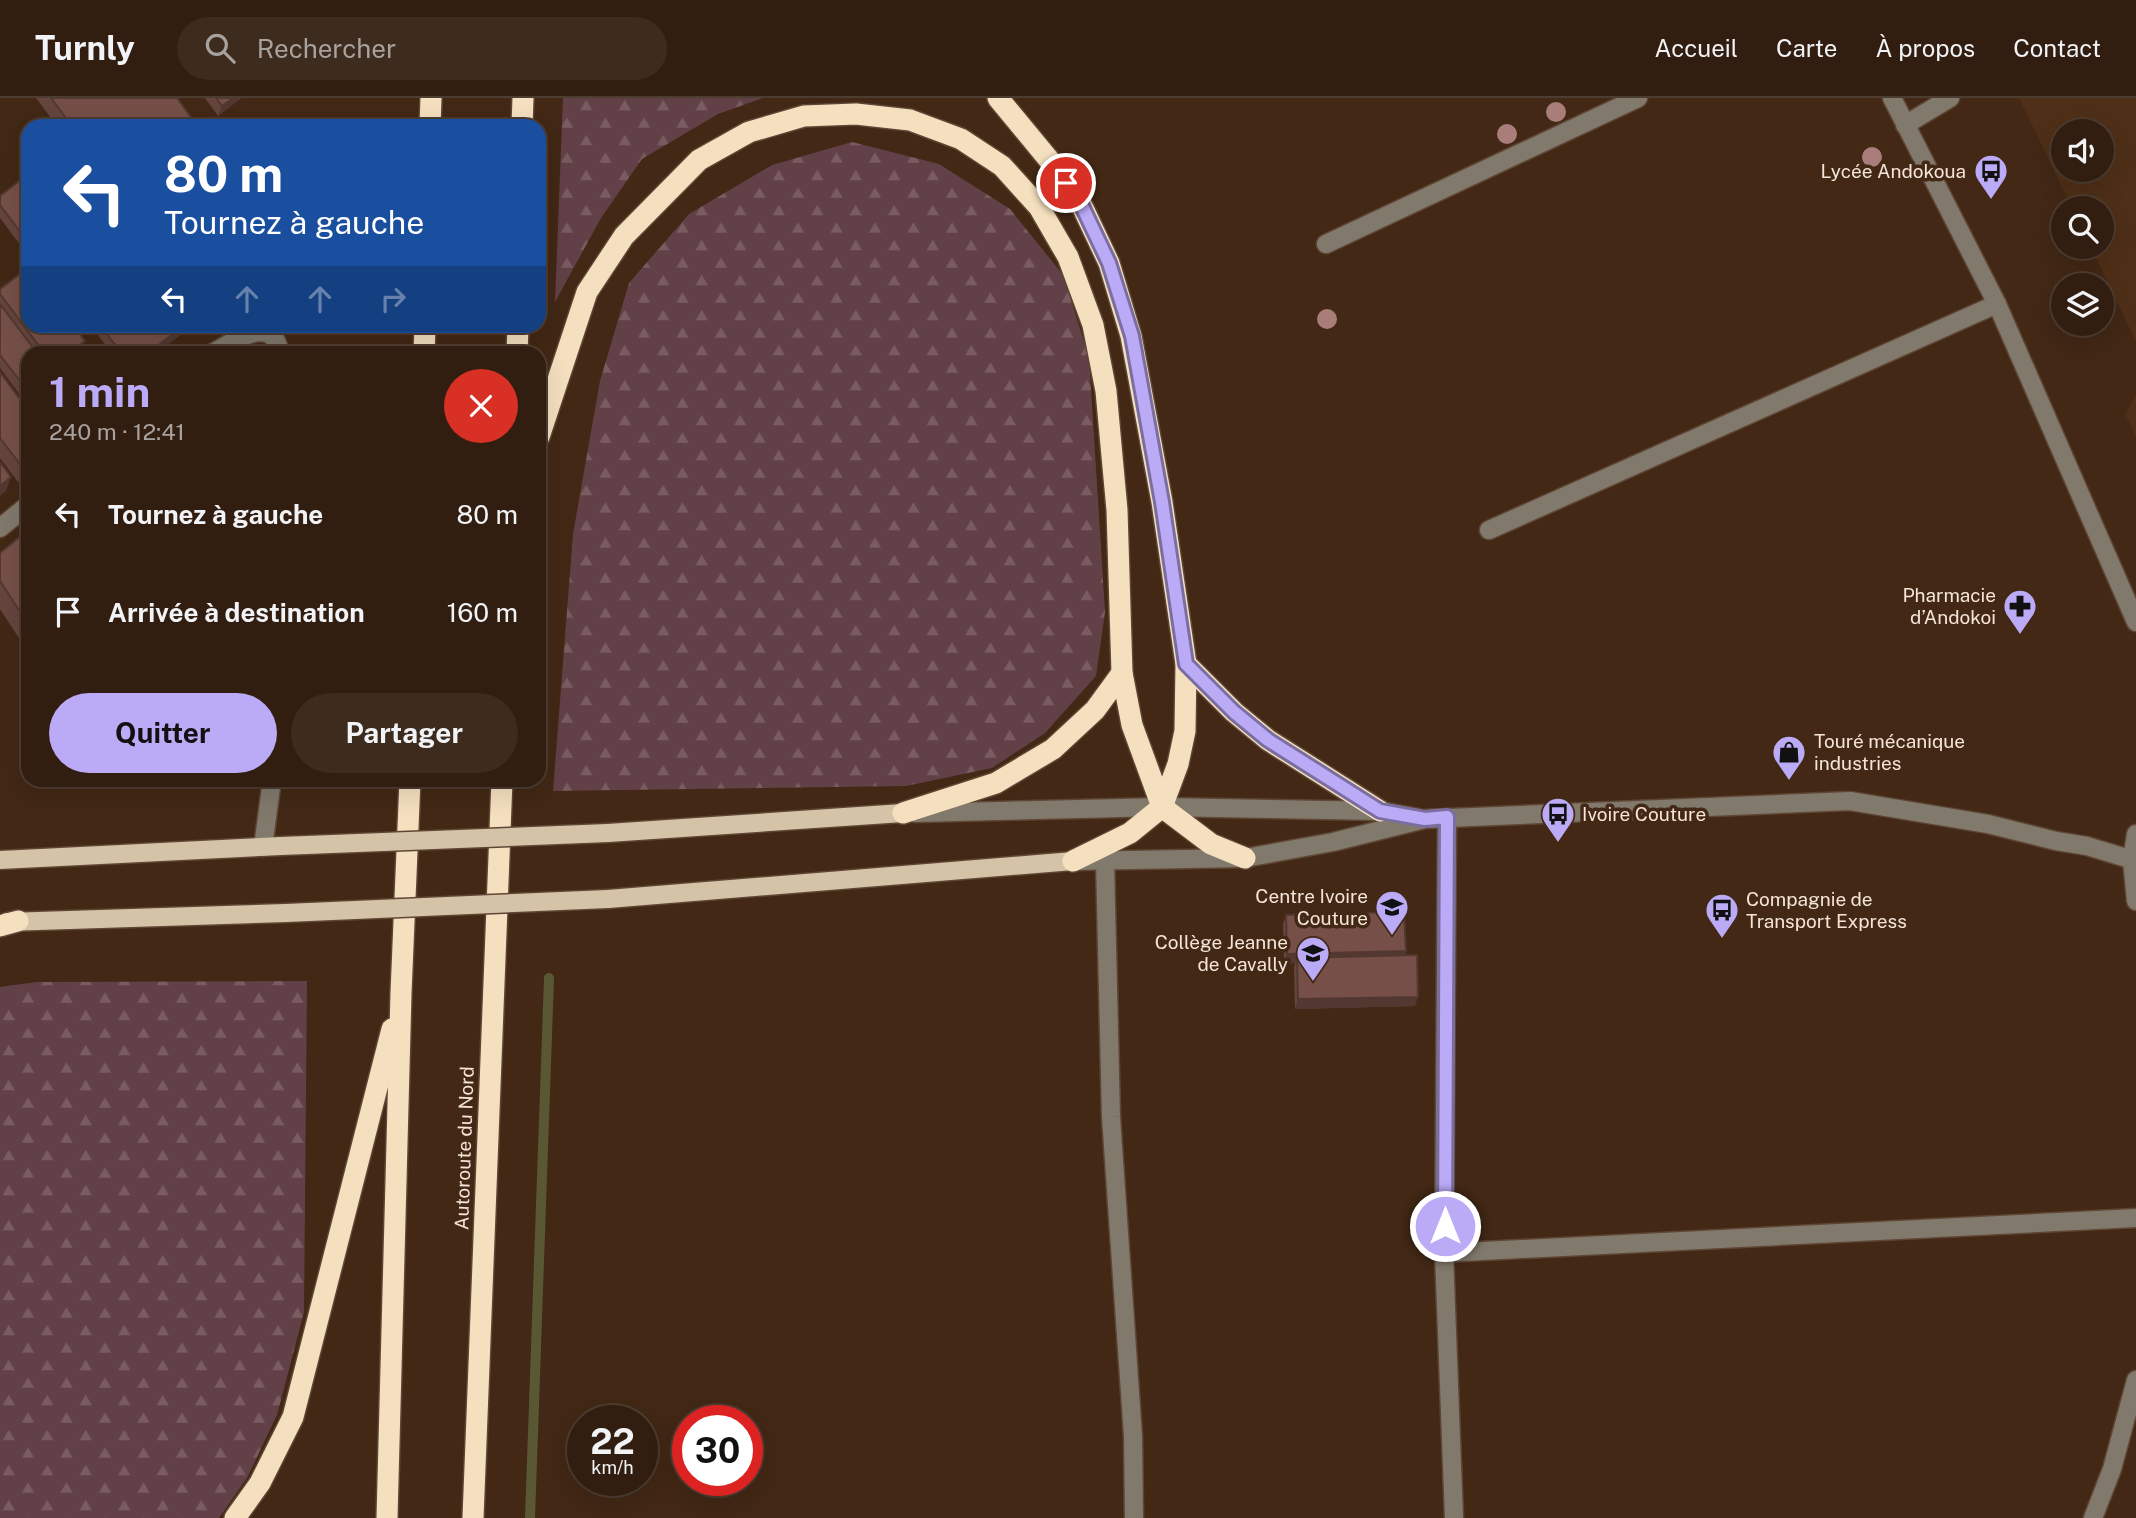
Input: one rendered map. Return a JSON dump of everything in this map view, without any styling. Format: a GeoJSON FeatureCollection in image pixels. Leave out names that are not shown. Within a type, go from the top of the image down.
{"type":"FeatureCollection","features":[{"type":"Feature","properties":{"kind":"highway"},"geometry":{"type":"LineString","coordinates":[[430,119],[431,98]]}},
{"type":"Feature","properties":{"kind":"highway"},"geometry":{"type":"LineString","coordinates":[[522,119],[523,98]]}},
{"type":"Feature","properties":{"kind":"highway"},"geometry":{"type":"LineString","coordinates":[[998,98],[1050,161],[1082,206],[1109,263],[1132,336],[1162,502],[1186,664],[1185,732],[1178,764],[1162,807],[1130,833],[1073,861]]}},
{"type":"Feature","properties":{"kind":"highway"},"geometry":{"type":"LineString","coordinates":[[546,416],[587,292],[624,236],[699,160],[749,132],[804,116],[856,114],[910,120],[961,139],[1002,166],[1039,207],[1069,257],[1093,325],[1106,391],[1117,510],[1122,673],[1132,725],[1162,807],[1211,844],[1245,858]]}},
{"type":"Feature","properties":{"kind":"highway"},"geometry":{"type":"LineString","coordinates":[[1186,664],[1234,712],[1268,740],[1380,811]]}},
{"type":"Feature","properties":{"kind":"highway"},"geometry":{"type":"LineString","coordinates":[[903,813],[996,783],[1053,749],[1095,710],[1122,673]]}},
{"type":"Feature","properties":{"kind":"highway"},"geometry":{"type":"LineString","coordinates":[[387,1518],[401,993],[410,787]]}},
{"type":"Feature","properties":{"kind":"highway","name":"Autoroute du Nord"},"geometry":{"type":"LineString","coordinates":[[473,1518],[502,787]]}},
{"type":"Feature","properties":{"kind":"highway"},"geometry":{"type":"LineString","coordinates":[[234,1518],[260,1483],[293,1417],[401,993]]}},
{"type":"Feature","properties":{"kind":"main road"},"geometry":{"type":"LineString","coordinates":[[0,860],[608,833],[903,813]]}},
{"type":"Feature","properties":{"kind":"main road"},"geometry":{"type":"LineString","coordinates":[[6,923],[608,899],[1073,861]]}},
{"type":"Feature","properties":{"kind":"street"},"geometry":{"type":"LineString","coordinates":[[1326,244],[1638,98]]}},
{"type":"Feature","properties":{"kind":"street"},"geometry":{"type":"LineString","coordinates":[[1892,98],[1997,304],[2136,622]]}},
{"type":"Feature","properties":{"kind":"street"},"geometry":{"type":"LineString","coordinates":[[1905,125],[1950,98]]}},
{"type":"Feature","properties":{"kind":"street"},"geometry":{"type":"LineString","coordinates":[[1489,530],[1997,304]]}},
{"type":"Feature","properties":{"kind":"street"},"geometry":{"type":"LineString","coordinates":[[225,346],[247,333]]}},
{"type":"Feature","properties":{"kind":"street"},"geometry":{"type":"LineString","coordinates":[[264,333],[271,336],[279,346]]}},
{"type":"Feature","properties":{"kind":"street"},"geometry":{"type":"LineString","coordinates":[[0,528],[21,511]]}},
{"type":"Feature","properties":{"kind":"street"},"geometry":{"type":"LineString","coordinates":[[272,787],[272,847]]}},
{"type":"Feature","properties":{"kind":"street"},"geometry":{"type":"LineString","coordinates":[[1073,861],[1245,858],[1333,842],[1425,819],[1447,817],[1850,801],[1988,824],[2087,846],[2134,860]]}},
{"type":"Feature","properties":{"kind":"street"},"geometry":{"type":"LineString","coordinates":[[903,813],[1162,807],[1380,811],[1425,819]]}},
{"type":"Feature","properties":{"kind":"street"},"geometry":{"type":"LineString","coordinates":[[1447,817],[1444,1253],[1454,1518]]}},
{"type":"Feature","properties":{"kind":"street"},"geometry":{"type":"LineString","coordinates":[[2136,834],[2136,901]]}},
{"type":"Feature","properties":{"kind":"street"},"geometry":{"type":"LineString","coordinates":[[1105,861],[1108,1066],[1133,1436],[1134,1518]]}},
{"type":"Feature","properties":{"kind":"street"},"geometry":{"type":"LineString","coordinates":[[1444,1253],[2136,1218]]}},
{"type":"Feature","properties":{"kind":"street"},"geometry":{"type":"LineString","coordinates":[[2093,1518],[2112,1469],[2136,1380]]}},
{"type":"Feature","properties":{"kind":"shaded area"},"geometry":{"type":"Polygon","coordinates":[[[2019,98],[2136,98],[2136,342],[2114,296],[2114,273],[2103,273],[2097,259],[2114,259],[2114,196],[2066,196],[2059,182],[2114,182],[2114,119],[2051,119],[2051,164],[2019,98]]]}},
{"type":"Feature","properties":{"kind":"shaded area"},"geometry":{"type":"Polygon","coordinates":[[[2136,395],[2136,437],[2125,414],[2136,395]]]}},
{"type":"Feature","properties":{"kind":"green space"},"geometry":{"type":"Polygon","coordinates":[[[563,98],[763,98],[718,114],[642,159],[601,218],[555,302],[563,98]]]}},
{"type":"Feature","properties":{"kind":"green space"},"geometry":{"type":"Polygon","coordinates":[[[852,142],[939,164],[1010,209],[1063,275],[1089,357],[1105,612],[1096,676],[1045,733],[992,768],[906,786],[553,791],[573,534],[600,381],[629,283],[689,214],[772,165],[852,142]]]}},
{"type":"Feature","properties":{"kind":"green space"},"geometry":{"type":"Polygon","coordinates":[[[307,981],[304,1312],[277,1415],[247,1478],[219,1518],[0,1518],[0,987],[37,982],[307,981]]]}},
{"type":"Feature","properties":{"kind":"building"},"geometry":{"type":"Polygon","coordinates":[[[51,98],[177,98],[192,119],[67,119],[51,98]]]}},
{"type":"Feature","properties":{"kind":"building"},"geometry":{"type":"Polygon","coordinates":[[[216,98],[233,98],[222,106],[216,98]]]}},
{"type":"Feature","properties":{"kind":"building"},"geometry":{"type":"Polygon","coordinates":[[[21,180],[21,233],[0,205],[0,196],[21,180]]]}},
{"type":"Feature","properties":{"kind":"building"},"geometry":{"type":"Polygon","coordinates":[[[21,273],[21,322],[0,294],[0,289],[21,273]]]}},
{"type":"Feature","properties":{"kind":"building"},"geometry":{"type":"Polygon","coordinates":[[[0,304],[32,346],[21,346],[21,382],[0,355],[0,304]]]}},
{"type":"Feature","properties":{"kind":"building"},"geometry":{"type":"Polygon","coordinates":[[[29,333],[79,333],[85,341],[79,346],[39,346],[29,333]]]}},
{"type":"Feature","properties":{"kind":"building"},"geometry":{"type":"Polygon","coordinates":[[[106,333],[174,333],[157,346],[116,346],[106,333]]]}},
{"type":"Feature","properties":{"kind":"building"},"geometry":{"type":"Polygon","coordinates":[[[0,372],[21,400],[21,465],[0,438],[0,372]]]}},
{"type":"Feature","properties":{"kind":"building"},"geometry":{"type":"Polygon","coordinates":[[[0,462],[11,477],[0,486],[0,462]]]}},
{"type":"Feature","properties":{"kind":"building"},"geometry":{"type":"Polygon","coordinates":[[[21,536],[21,613],[0,581],[0,553],[21,536]]]}},
{"type":"Feature","properties":{"kind":"building"},"geometry":{"type":"Polygon","coordinates":[[[1404,912],[1406,951],[1287,954],[1286,915],[1404,912]]]}},
{"type":"Feature","properties":{"kind":"building"},"geometry":{"type":"Polygon","coordinates":[[[1417,955],[1418,997],[1298,999],[1297,958],[1417,955]]]}},
{"type":"Feature","properties":{"kind":"waterway"},"geometry":{"type":"LineString","coordinates":[[530,1518],[549,978]]}},
{"type":"Feature","properties":{"kind":"place","name":"Lycée Andokoua"},"geometry":{"type":"Point","coordinates":[1991,201]}},
{"type":"Feature","properties":{"kind":"place","name":"Pharmacie d’Andokoi"},"geometry":{"type":"Point","coordinates":[2020,636]}},
{"type":"Feature","properties":{"kind":"place","name":"Touré mécanique industries"},"geometry":{"type":"Point","coordinates":[1789,782]}},
{"type":"Feature","properties":{"kind":"place","name":"Ivoire Couture"},"geometry":{"type":"Point","coordinates":[1558,844]}},
{"type":"Feature","properties":{"kind":"place","name":"Centre Ivoire Couture"},"geometry":{"type":"Point","coordinates":[1392,937]}},
{"type":"Feature","properties":{"kind":"place","name":"Compagnie de Transport Express"},"geometry":{"type":"Point","coordinates":[1722,940]}},
{"type":"Feature","properties":{"kind":"place","name":"Collège Jeanne de Cavally"},"geometry":{"type":"Point","coordinates":[1313,983]}},
{"type":"Feature","properties":{"kind":"route"},"geometry":{"type":"LineString","coordinates":[[1066,183],[1082,206],[1109,263],[1132,336],[1162,502],[1186,664],[1234,712],[1268,740],[1380,811],[1425,819],[1447,817],[1445,1226]]}}]}
